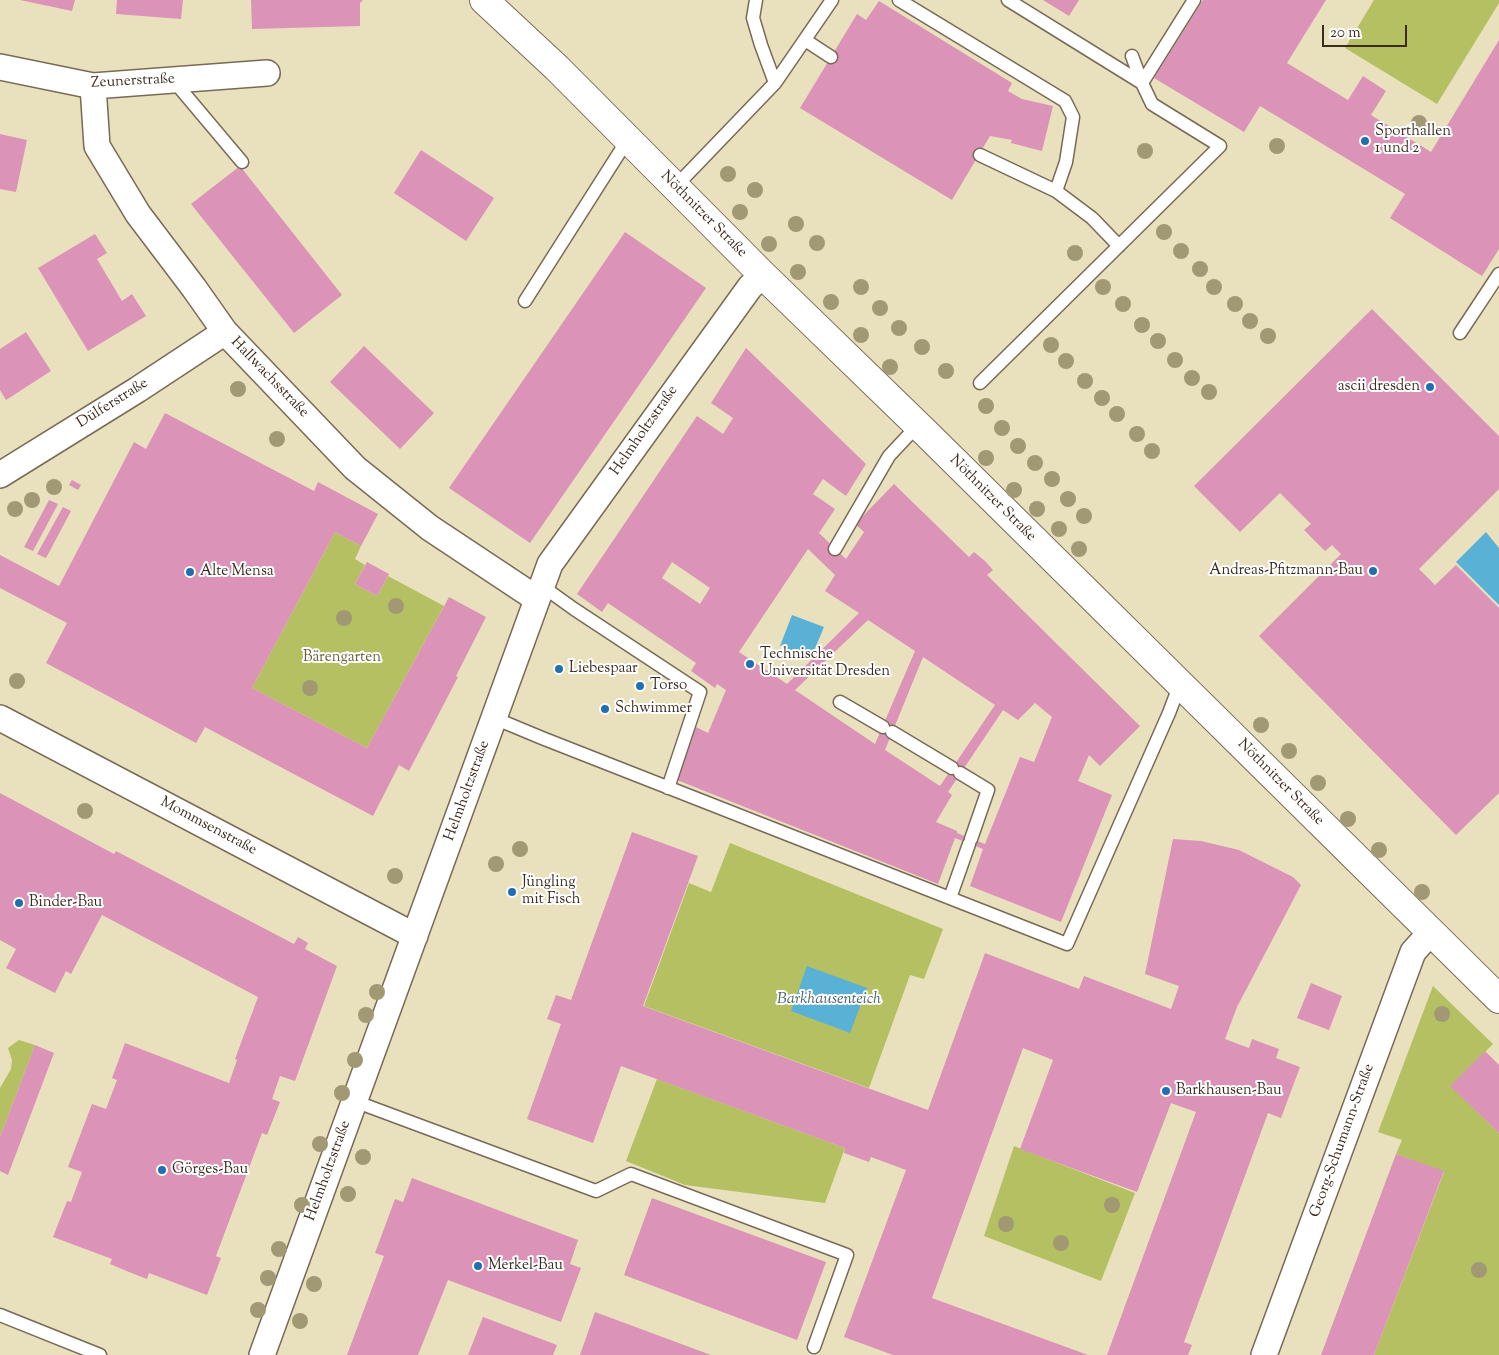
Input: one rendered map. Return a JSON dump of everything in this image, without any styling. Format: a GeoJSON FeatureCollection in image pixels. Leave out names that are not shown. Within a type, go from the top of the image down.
{"type":"FeatureCollection","features":[{"type":"Feature","properties":{"kind":"street","name":"Nöthnitzer Straße"},"geometry":{"type":"LineString","coordinates":[[484,0],[557,68],[763,274],[1499,999]]}},
{"type":"Feature","properties":{"kind":"street","name":"Zeunerstraße"},"geometry":{"type":"LineString","coordinates":[[0,67],[93,86],[267,73]]}},
{"type":"Feature","properties":{"kind":"street","name":"Hallwachsstraße"},"geometry":{"type":"LineString","coordinates":[[93,86],[97,146],[138,214],[206,303],[225,332],[355,468],[430,528],[540,592]]}},
{"type":"Feature","properties":{"kind":"street","name":"Helmholtzstraße"},"geometry":{"type":"LineString","coordinates":[[262,1355],[550,564],[710,341],[750,287],[763,274]]}},
{"type":"Feature","properties":{"kind":"street","name":"Dülferstraße"},"geometry":{"type":"LineString","coordinates":[[0,476],[225,332]]}},
{"type":"Feature","properties":{"kind":"street","name":"Mommsenstraße"},"geometry":{"type":"LineString","coordinates":[[0,718],[415,936]]}},
{"type":"Feature","properties":{"kind":"street","name":"Georg-Schumann-Straße"},"geometry":{"type":"LineString","coordinates":[[1264,1355],[1413,952],[1431,932]]}},
{"type":"Feature","properties":{"kind":"lane"},"geometry":{"type":"LineString","coordinates":[[756,0],[754,18],[760,45],[774,83]]}},
{"type":"Feature","properties":{"kind":"lane"},"geometry":{"type":"LineString","coordinates":[[675,187],[774,83],[832,0]]}},
{"type":"Feature","properties":{"kind":"lane"},"geometry":{"type":"LineString","coordinates":[[899,0],[1066,101],[1073,117],[1066,162],[1056,191]]}},
{"type":"Feature","properties":{"kind":"lane"},"geometry":{"type":"LineString","coordinates":[[1008,0],[1142,83]]}},
{"type":"Feature","properties":{"kind":"lane"},"geometry":{"type":"LineString","coordinates":[[1142,83],[1194,0]]}},
{"type":"Feature","properties":{"kind":"lane"},"geometry":{"type":"LineString","coordinates":[[805,40],[831,58]]}},
{"type":"Feature","properties":{"kind":"lane"},"geometry":{"type":"LineString","coordinates":[[980,383],[1220,146],[1152,104],[1132,56]]}},
{"type":"Feature","properties":{"kind":"lane"},"geometry":{"type":"LineString","coordinates":[[173,80],[242,162]]}},
{"type":"Feature","properties":{"kind":"lane"},"geometry":{"type":"LineString","coordinates":[[525,301],[628,139]]}},
{"type":"Feature","properties":{"kind":"lane"},"geometry":{"type":"LineString","coordinates":[[980,154],[1056,191],[1092,218],[1119,246]]}},
{"type":"Feature","properties":{"kind":"lane"},"geometry":{"type":"LineString","coordinates":[[1460,333],[1499,274]]}},
{"type":"Feature","properties":{"kind":"lane"},"geometry":{"type":"LineString","coordinates":[[835,549],[890,456],[918,426]]}},
{"type":"Feature","properties":{"kind":"lane"},"geometry":{"type":"LineString","coordinates":[[540,592],[574,609],[700,692],[668,788]]}},
{"type":"Feature","properties":{"kind":"lane"},"geometry":{"type":"LineString","coordinates":[[494,718],[1067,944],[1180,684]]}},
{"type":"Feature","properties":{"kind":"lane"},"geometry":{"type":"LineString","coordinates":[[840,702],[988,790],[950,898]]}},
{"type":"Feature","properties":{"kind":"lane"},"geometry":{"type":"LineString","coordinates":[[354,1101],[596,1191],[631,1174],[847,1255],[814,1347]]}},
{"type":"Feature","properties":{"kind":"lane"},"geometry":{"type":"LineString","coordinates":[[0,1315],[100,1355]]}},
{"type":"Feature","properties":{"kind":"lane"},"geometry":{"type":"LineString","coordinates":[[61,1355],[66,1342]]}},
{"type":"Feature","properties":{"kind":"green space"},"geometry":{"type":"Polygon","coordinates":[[[1374,0],[1499,0],[1499,3],[1437,104],[1345,48],[1374,0]]]}},
{"type":"Feature","properties":{"kind":"green space","name":"Bärengarten"},"geometry":{"type":"Polygon","coordinates":[[[335,532],[361,546],[355,559],[365,565],[355,584],[377,596],[388,576],[444,606],[367,748],[252,688],[335,532]]]}},
{"type":"Feature","properties":{"kind":"green space"},"geometry":{"type":"Polygon","coordinates":[[[730,843],[943,929],[924,979],[910,975],[869,1088],[644,1006],[689,883],[711,892],[730,843]]]}},
{"type":"Feature","properties":{"kind":"green space"},"geometry":{"type":"Polygon","coordinates":[[[1433,986],[1493,1044],[1451,1086],[1499,1133],[1499,1355],[1374,1355],[1444,1172],[1396,1154],[1402,1140],[1378,1132],[1433,986]]]}},
{"type":"Feature","properties":{"kind":"green space"},"geometry":{"type":"Polygon","coordinates":[[[19,1040],[35,1045],[0,1137],[0,1088],[11,1069],[12,1060],[8,1048],[19,1040]]]}},
{"type":"Feature","properties":{"kind":"green space"},"geometry":{"type":"Polygon","coordinates":[[[657,1079],[845,1148],[825,1203],[685,1185],[626,1161],[657,1079]]]}},
{"type":"Feature","properties":{"kind":"green space"},"geometry":{"type":"Polygon","coordinates":[[[1014,1146],[1135,1193],[1101,1281],[984,1236],[1014,1146]]]}},
{"type":"Feature","properties":{"kind":"water"},"geometry":{"type":"Polygon","coordinates":[[[1486,532],[1499,548],[1499,605],[1456,562],[1486,532]]]}},
{"type":"Feature","properties":{"kind":"water"},"geometry":{"type":"Polygon","coordinates":[[[792,615],[824,627],[811,658],[780,646],[792,615]]]}},
{"type":"Feature","properties":{"kind":"water","name":"Barkhausenteich"},"geometry":{"type":"Polygon","coordinates":[[[807,966],[867,988],[850,1033],[791,1011],[807,966]]]}},
{"type":"Feature","properties":{"kind":"building"},"geometry":{"type":"Polygon","coordinates":[[[20,0],[75,0],[72,11],[20,0]]]}},
{"type":"Feature","properties":{"kind":"building"},"geometry":{"type":"Polygon","coordinates":[[[117,0],[183,0],[181,19],[116,14],[117,0]]]}},
{"type":"Feature","properties":{"kind":"building"},"geometry":{"type":"Polygon","coordinates":[[[251,0],[363,0],[360,3],[360,26],[252,29],[251,0]]]}},
{"type":"Feature","properties":{"kind":"building"},"geometry":{"type":"Polygon","coordinates":[[[1043,0],[1079,0],[1069,16],[1043,0]]]}},
{"type":"Feature","properties":{"kind":"building","name":"Sporthallen 1 und 2"},"geometry":{"type":"Polygon","coordinates":[[[1203,0],[1326,0],[1287,63],[1348,100],[1363,76],[1386,91],[1371,115],[1431,152],[1499,40],[1499,249],[1482,276],[1390,218],[1405,194],[1260,106],[1244,132],[1154,78],[1203,0]]]}},
{"type":"Feature","properties":{"kind":"building"},"geometry":{"type":"Polygon","coordinates":[[[879,1],[1012,83],[1008,91],[1022,99],[1053,106],[1042,151],[1011,143],[1012,140],[990,136],[952,200],[800,108],[857,14],[866,20],[879,1]]]}},
{"type":"Feature","properties":{"kind":"building"},"geometry":{"type":"Polygon","coordinates":[[[0,134],[27,140],[16,192],[0,189],[0,134]]]}},
{"type":"Feature","properties":{"kind":"building"},"geometry":{"type":"Polygon","coordinates":[[[421,150],[494,198],[466,241],[394,193],[421,150]]]}},
{"type":"Feature","properties":{"kind":"building"},"geometry":{"type":"Polygon","coordinates":[[[240,166],[342,295],[294,333],[191,204],[240,166]]]}},
{"type":"Feature","properties":{"kind":"building"},"geometry":{"type":"Polygon","coordinates":[[[625,232],[706,288],[530,543],[449,488],[625,232]]]}},
{"type":"Feature","properties":{"kind":"building"},"geometry":{"type":"Polygon","coordinates":[[[95,234],[107,253],[97,259],[122,301],[132,294],[146,316],[88,351],[38,268],[95,234]]]}},
{"type":"Feature","properties":{"kind":"building","name":"Andreas-Pfitzmann-Bau"},"geometry":{"type":"Polygon","coordinates":[[[1372,309],[1499,436],[1499,489],[1419,569],[1435,585],[1456,565],[1499,608],[1499,793],[1456,835],[1259,636],[1341,554],[1332,545],[1325,551],[1304,530],[1311,524],[1280,493],[1240,532],[1194,486],[1372,309]]]}},
{"type":"Feature","properties":{"kind":"building"},"geometry":{"type":"Polygon","coordinates":[[[26,332],[51,371],[6,400],[0,390],[0,349],[26,332]]]}},
{"type":"Feature","properties":{"kind":"building"},"geometry":{"type":"Polygon","coordinates":[[[364,346],[434,413],[400,449],[330,382],[364,346]]]}},
{"type":"Feature","properties":{"kind":"building"},"geometry":{"type":"Polygon","coordinates":[[[746,348],[866,464],[846,496],[823,479],[813,494],[835,509],[819,533],[846,559],[864,532],[855,524],[894,484],[969,557],[974,552],[985,561],[993,570],[987,575],[1140,726],[1100,766],[1089,755],[1078,781],[1112,795],[1061,922],[970,886],[983,849],[955,838],[938,884],[677,780],[696,727],[708,733],[726,690],[717,684],[715,688],[691,671],[696,663],[608,603],[602,612],[577,594],[697,416],[723,434],[733,418],[711,403],[746,348]],[[808,549],[739,652],[787,684],[859,613],[825,591],[835,575],[808,549]],[[672,562],[662,578],[700,604],[710,588],[672,562]],[[868,620],[795,690],[875,744],[915,651],[868,620]],[[923,657],[885,750],[940,786],[995,705],[923,657]],[[1035,703],[1018,720],[1003,710],[948,792],[952,795],[936,822],[985,844],[1020,757],[1034,762],[1052,717],[1035,703]]]}},
{"type":"Feature","properties":{"kind":"building","name":"Alte Mensa"},"geometry":{"type":"Polygon","coordinates":[[[165,413],[314,491],[318,482],[378,514],[361,546],[335,532],[252,688],[367,748],[449,597],[486,617],[456,676],[458,677],[409,771],[399,765],[373,816],[205,727],[196,743],[46,663],[67,623],[0,588],[0,555],[59,586],[134,442],[146,449],[165,413]]]}},
{"type":"Feature","properties":{"kind":"building"},"geometry":{"type":"Polygon","coordinates":[[[72,480],[81,485],[78,490],[69,485],[72,480]]]}},
{"type":"Feature","properties":{"kind":"building"},"geometry":{"type":"Polygon","coordinates":[[[49,500],[58,504],[33,551],[24,547],[49,500]]]}},
{"type":"Feature","properties":{"kind":"building"},"geometry":{"type":"Polygon","coordinates":[[[63,507],[71,511],[46,558],[37,554],[63,507]]]}},
{"type":"Feature","properties":{"kind":"building"},"geometry":{"type":"Polygon","coordinates":[[[367,562],[389,574],[377,596],[355,584],[367,562]]]}},
{"type":"Feature","properties":{"kind":"building"},"geometry":{"type":"Polygon","coordinates":[[[0,793],[114,854],[116,851],[294,944],[298,937],[308,943],[305,949],[337,966],[295,1081],[280,1076],[272,1099],[280,1102],[267,1135],[262,1133],[216,1256],[221,1258],[207,1295],[149,1273],[147,1279],[110,1264],[112,1259],[53,1237],[67,1201],[71,1202],[82,1172],[68,1167],[92,1104],[106,1109],[117,1080],[112,1078],[125,1043],[229,1083],[237,1060],[235,1059],[258,997],[102,915],[71,974],[66,971],[55,993],[6,968],[16,949],[0,940],[0,793]]]}},
{"type":"Feature","properties":{"kind":"building","name":"Barkhausen-Bau"},"geometry":{"type":"Polygon","coordinates":[[[632,832],[698,856],[643,1006],[928,1110],[985,953],[1079,989],[1084,976],[1171,1009],[1179,986],[1145,974],[1173,839],[1201,841],[1239,850],[1293,877],[1301,885],[1237,1007],[1225,1039],[1249,1048],[1252,1039],[1279,1049],[1276,1058],[1300,1067],[1281,1118],[1268,1113],[1184,1342],[1192,1345],[1188,1355],[1107,1355],[1196,1112],[1171,1103],[1137,1192],[1020,1149],[1053,1060],[1023,1048],[932,1298],[1088,1355],[893,1355],[844,1337],[906,1170],[871,1157],[869,1162],[844,1153],[845,1148],[621,1066],[593,1143],[527,1119],[561,1024],[547,1019],[556,995],[571,1000],[632,832]]]}},
{"type":"Feature","properties":{"kind":"building"},"geometry":{"type":"Polygon","coordinates":[[[1311,983],[1342,996],[1329,1030],[1297,1018],[1311,983]]]}},
{"type":"Feature","properties":{"kind":"building"},"geometry":{"type":"Polygon","coordinates":[[[35,1045],[54,1053],[8,1175],[0,1171],[0,1137],[35,1045]]]}},
{"type":"Feature","properties":{"kind":"building"},"geometry":{"type":"Polygon","coordinates":[[[1485,1051],[1499,1065],[1499,1133],[1450,1086],[1485,1051]]]}},
{"type":"Feature","properties":{"kind":"building"},"geometry":{"type":"Polygon","coordinates":[[[1396,1154],[1444,1171],[1374,1355],[1321,1355],[1396,1154]]]}},
{"type":"Feature","properties":{"kind":"building","name":"Merkel-Bau"},"geometry":{"type":"Polygon","coordinates":[[[412,1178],[578,1240],[570,1264],[581,1268],[561,1322],[448,1280],[418,1355],[347,1355],[384,1256],[375,1253],[395,1199],[403,1202],[412,1178]]]}},
{"type":"Feature","properties":{"kind":"building"},"geometry":{"type":"Polygon","coordinates":[[[652,1198],[826,1262],[797,1340],[624,1275],[652,1198]]]}},
{"type":"Feature","properties":{"kind":"building"},"geometry":{"type":"Polygon","coordinates":[[[595,1312],[711,1355],[580,1355],[595,1312]]]}},
{"type":"Feature","properties":{"kind":"building"},"geometry":{"type":"Polygon","coordinates":[[[483,1317],[557,1345],[553,1355],[468,1355],[483,1317]]]}},
{"type":"Feature","properties":{"kind":"place","name":"Sporthallen 1 und 2"},"geometry":{"type":"Point","coordinates":[1365,141]}},
{"type":"Feature","properties":{"kind":"place","name":"ascii dresden"},"geometry":{"type":"Point","coordinates":[1430,387]}},
{"type":"Feature","properties":{"kind":"place","name":"Andreas-Pfitzmann-Bau"},"geometry":{"type":"Point","coordinates":[1373,571]}},
{"type":"Feature","properties":{"kind":"place","name":"Alte Mensa"},"geometry":{"type":"Point","coordinates":[190,572]}},
{"type":"Feature","properties":{"kind":"place","name":"Technische Universität Dresden"},"geometry":{"type":"Point","coordinates":[750,664]}},
{"type":"Feature","properties":{"kind":"place","name":"Liebespaar"},"geometry":{"type":"Point","coordinates":[559,669]}},
{"type":"Feature","properties":{"kind":"place","name":"Torso"},"geometry":{"type":"Point","coordinates":[640,686]}},
{"type":"Feature","properties":{"kind":"place","name":"Schwimmer"},"geometry":{"type":"Point","coordinates":[605,709]}},
{"type":"Feature","properties":{"kind":"place","name":"Jüngling mit Fisch"},"geometry":{"type":"Point","coordinates":[512,892]}},
{"type":"Feature","properties":{"kind":"place","name":"Binder-Bau"},"geometry":{"type":"Point","coordinates":[19,903]}},
{"type":"Feature","properties":{"kind":"place","name":"Barkhausen-Bau"},"geometry":{"type":"Point","coordinates":[1166,1091]}},
{"type":"Feature","properties":{"kind":"place","name":"Görges-Bau"},"geometry":{"type":"Point","coordinates":[162,1170]}},
{"type":"Feature","properties":{"kind":"place","name":"Merkel-Bau"},"geometry":{"type":"Point","coordinates":[478,1266]}}]}
